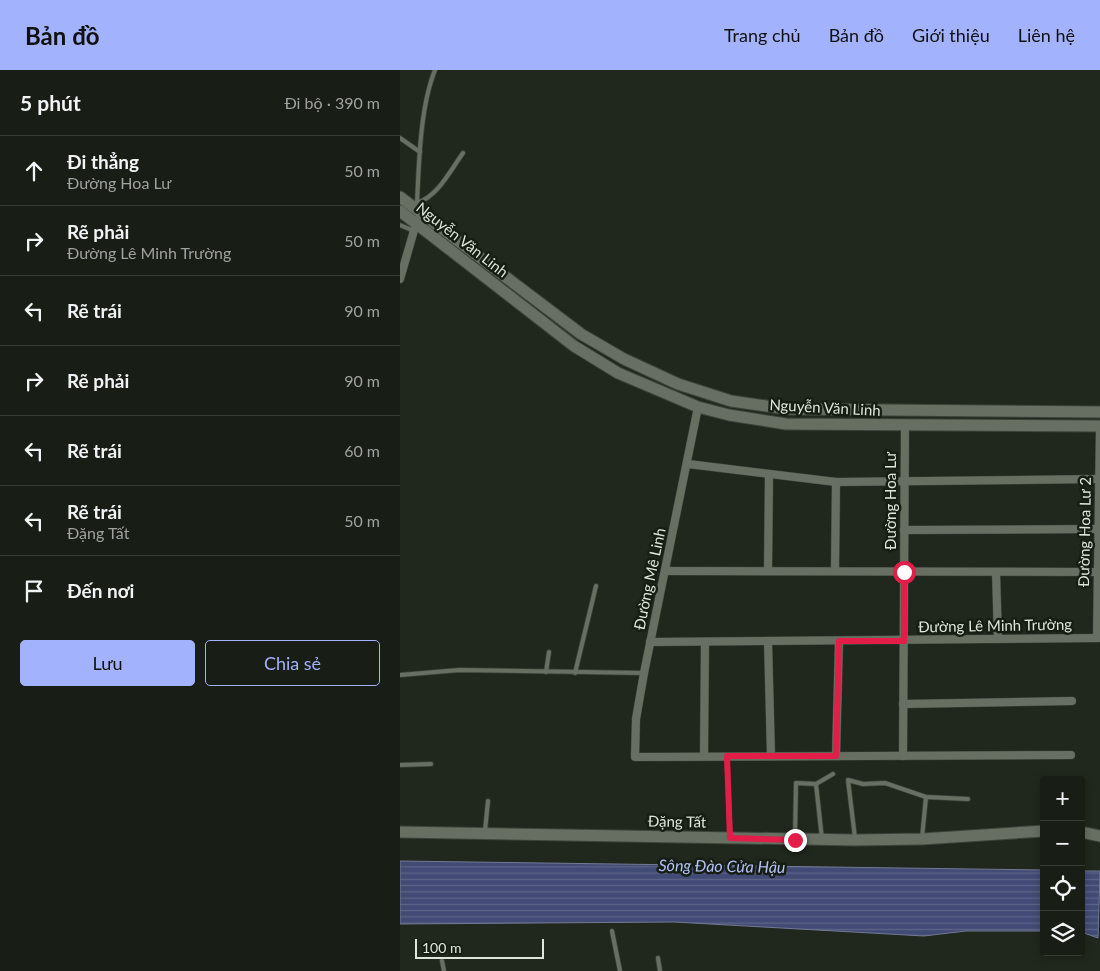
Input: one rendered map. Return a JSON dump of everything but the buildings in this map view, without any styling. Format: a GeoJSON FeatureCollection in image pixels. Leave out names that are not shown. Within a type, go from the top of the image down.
{"type":"FeatureCollection","features":[{"type":"Feature","properties":{"kind":"main road","name":"Nguyễn Văn Linh"},"geometry":{"type":"LineString","coordinates":[[400,197],[417,206],[541,306],[581,334],[624,359],[678,384],[732,401],[787,409],[1100,412]]}},
{"type":"Feature","properties":{"kind":"main road","name":"Nguyễn Văn Linh"},"geometry":{"type":"LineString","coordinates":[[400,211],[415,227],[574,346],[618,373],[698,407],[728,415],[786,424],[1100,426]]}},
{"type":"Feature","properties":{"kind":"main road"},"geometry":{"type":"LineString","coordinates":[[618,373],[624,359]]}},
{"type":"Feature","properties":{"kind":"main road"},"geometry":{"type":"LineString","coordinates":[[870,411],[870,426]]}},
{"type":"Feature","properties":{"kind":"main road","name":"Đặng Tất"},"geometry":{"type":"LineString","coordinates":[[400,832],[855,840],[922,839],[1040,831]]}},
{"type":"Feature","properties":{"kind":"main road"},"geometry":{"type":"LineString","coordinates":[[1085,833],[1100,836]]}},
{"type":"Feature","properties":{"kind":"street"},"geometry":{"type":"LineString","coordinates":[[400,279],[415,227],[417,206]]}},
{"type":"Feature","properties":{"kind":"street","name":"Đường Mê Linh"},"geometry":{"type":"LineString","coordinates":[[698,407],[688,464],[644,673],[636,718],[635,756],[704,756]]}},
{"type":"Feature","properties":{"kind":"street","name":"Đường Hoa Lư"},"geometry":{"type":"LineString","coordinates":[[903,756],[905,426]]}},
{"type":"Feature","properties":{"kind":"street","name":"Đường Hoa Lư 2"},"geometry":{"type":"LineString","coordinates":[[1099,638],[1098,529],[1100,426]]}},
{"type":"Feature","properties":{"kind":"street"},"geometry":{"type":"LineString","coordinates":[[688,464],[836,482],[1099,479]]}},
{"type":"Feature","properties":{"kind":"street"},"geometry":{"type":"LineString","coordinates":[[768,571],[769,475]]}},
{"type":"Feature","properties":{"kind":"street"},"geometry":{"type":"LineString","coordinates":[[835,571],[836,482]]}},
{"type":"Feature","properties":{"kind":"street"},"geometry":{"type":"LineString","coordinates":[[904,530],[1098,529]]}},
{"type":"Feature","properties":{"kind":"street"},"geometry":{"type":"LineString","coordinates":[[665,571],[1098,572]]}},
{"type":"Feature","properties":{"kind":"street"},"geometry":{"type":"LineString","coordinates":[[996,572],[998,640]]}},
{"type":"Feature","properties":{"kind":"street","name":"Đường Lê Minh Trường"},"geometry":{"type":"LineString","coordinates":[[650,642],[1099,638]]}},
{"type":"Feature","properties":{"kind":"street"},"geometry":{"type":"LineString","coordinates":[[768,641],[771,756]]}},
{"type":"Feature","properties":{"kind":"street"},"geometry":{"type":"LineString","coordinates":[[836,756],[839,641]]}},
{"type":"Feature","properties":{"kind":"street"},"geometry":{"type":"LineString","coordinates":[[705,642],[704,756],[1071,756]]}},
{"type":"Feature","properties":{"kind":"street"},"geometry":{"type":"LineString","coordinates":[[903,704],[1072,701]]}},
{"type":"Feature","properties":{"kind":"lane"},"geometry":{"type":"LineString","coordinates":[[417,206],[420,152],[430,82],[435,70]]}},
{"type":"Feature","properties":{"kind":"lane"},"geometry":{"type":"LineString","coordinates":[[400,138],[420,152]]}},
{"type":"Feature","properties":{"kind":"lane"},"geometry":{"type":"LineString","coordinates":[[417,206],[435,192],[463,153]]}},
{"type":"Feature","properties":{"kind":"lane"},"geometry":{"type":"LineString","coordinates":[[400,225],[415,227]]}},
{"type":"Feature","properties":{"kind":"lane"},"geometry":{"type":"LineString","coordinates":[[575,673],[596,586]]}},
{"type":"Feature","properties":{"kind":"lane"},"geometry":{"type":"LineString","coordinates":[[546,672],[549,652]]}},
{"type":"Feature","properties":{"kind":"lane"},"geometry":{"type":"LineString","coordinates":[[400,675],[459,670],[644,673]]}},
{"type":"Feature","properties":{"kind":"lane"},"geometry":{"type":"LineString","coordinates":[[727,756],[730,838]]}},
{"type":"Feature","properties":{"kind":"lane"},"geometry":{"type":"LineString","coordinates":[[400,764],[430,764]]}},
{"type":"Feature","properties":{"kind":"lane"},"geometry":{"type":"LineString","coordinates":[[795,840],[796,783],[816,784],[833,774]]}},
{"type":"Feature","properties":{"kind":"lane"},"geometry":{"type":"LineString","coordinates":[[855,840],[848,780],[863,784],[885,782],[926,798],[968,799]]}},
{"type":"Feature","properties":{"kind":"lane"},"geometry":{"type":"LineString","coordinates":[[816,784],[822,840]]}},
{"type":"Feature","properties":{"kind":"lane"},"geometry":{"type":"LineString","coordinates":[[922,839],[926,798]]}},
{"type":"Feature","properties":{"kind":"lane"},"geometry":{"type":"LineString","coordinates":[[485,834],[488,801]]}},
{"type":"Feature","properties":{"kind":"lane"},"geometry":{"type":"LineString","coordinates":[[612,930],[620,971]]}},
{"type":"Feature","properties":{"kind":"lane"},"geometry":{"type":"LineString","coordinates":[[658,958],[660,971]]}},
{"type":"Feature","properties":{"kind":"lane"},"geometry":{"type":"LineString","coordinates":[[442,961],[444,971]]}},
{"type":"Feature","properties":{"kind":"water","name":"Sông Đào Cửa Hậu"},"geometry":{"type":"Polygon","coordinates":[[[400,861],[1040,870],[1040,931],[966,931],[924,936],[674,922],[400,924],[400,861]]]}},
{"type":"Feature","properties":{"kind":"water"},"geometry":{"type":"Polygon","coordinates":[[[1085,871],[1100,871],[1098,938],[1085,933],[1085,871]]]}},
{"type":"Feature","properties":{"kind":"route"},"geometry":{"type":"LineString","coordinates":[[795,840],[730,838],[727,756],[836,756],[839,641],[904,641],[904,572]]}}]}
